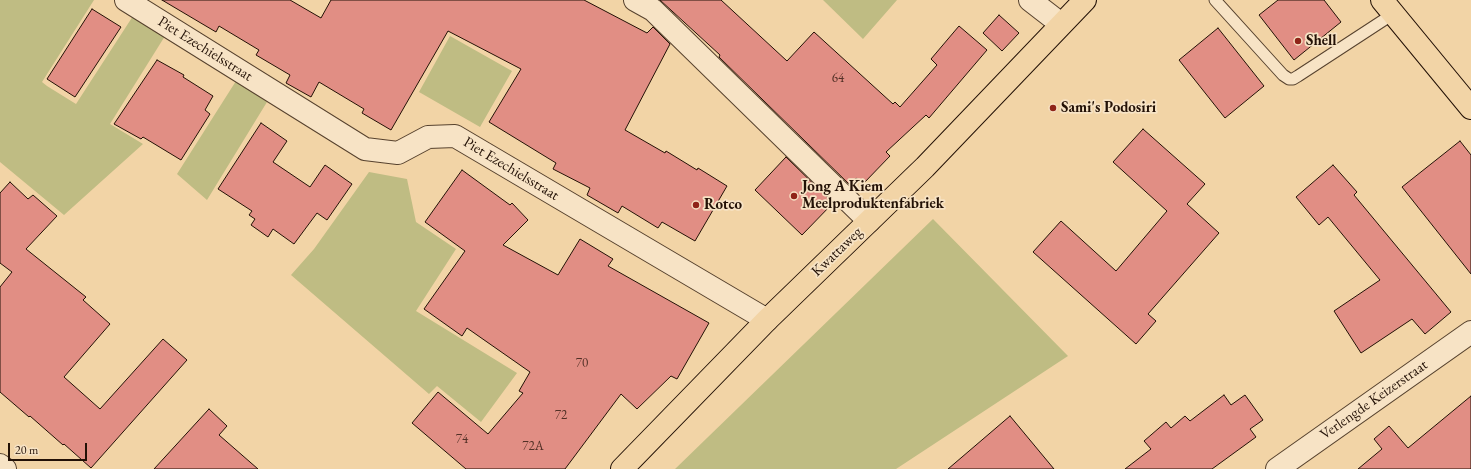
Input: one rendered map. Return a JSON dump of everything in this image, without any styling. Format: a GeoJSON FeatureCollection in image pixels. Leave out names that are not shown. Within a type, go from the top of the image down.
{"type":"FeatureCollection","features":[{"type":"Feature","properties":{"kind":"main road","name":"Kwattaweg"},"geometry":{"type":"LineString","coordinates":[[622,469],[767,320],[925,167],[1085,0]]}},
{"type":"Feature","properties":{"kind":"main road"},"geometry":{"type":"LineString","coordinates":[[1387,7],[1471,108]]}},
{"type":"Feature","properties":{"kind":"street","name":"Piet Ezechielsstraat"},"geometry":{"type":"LineString","coordinates":[[126,0],[365,149],[398,153],[428,137],[455,136],[767,320]]}},
{"type":"Feature","properties":{"kind":"street"},"geometry":{"type":"LineString","coordinates":[[635,0],[653,10],[870,221]]}},
{"type":"Feature","properties":{"kind":"street"},"geometry":{"type":"LineString","coordinates":[[1030,0],[1061,24]]}},
{"type":"Feature","properties":{"kind":"street","name":"Verlengde Keizerstraat"},"geometry":{"type":"LineString","coordinates":[[1277,469],[1471,332]]}},
{"type":"Feature","properties":{"kind":"street"},"geometry":{"type":"LineString","coordinates":[[0,465],[4,469]]}},
{"type":"Feature","properties":{"kind":"lane"},"geometry":{"type":"LineString","coordinates":[[1215,0],[1283,75],[1293,79],[1387,7]]}},
{"type":"Feature","properties":{"kind":"shaded area"},"geometry":{"type":"Polygon","coordinates":[[[0,0],[94,0],[42,82],[76,104],[133,16],[165,36],[110,124],[143,144],[64,215],[0,162],[0,0]]]}},
{"type":"Feature","properties":{"kind":"shaded area"},"geometry":{"type":"Polygon","coordinates":[[[823,0],[897,0],[863,39],[823,0]]]}},
{"type":"Feature","properties":{"kind":"shaded area"},"geometry":{"type":"Polygon","coordinates":[[[450,36],[512,71],[480,127],[419,92],[450,36]]]}},
{"type":"Feature","properties":{"kind":"shaded area"},"geometry":{"type":"Polygon","coordinates":[[[236,81],[267,102],[207,200],[177,174],[236,81]]]}},
{"type":"Feature","properties":{"kind":"shaded area"},"geometry":{"type":"Polygon","coordinates":[[[369,172],[407,179],[416,222],[456,249],[416,311],[517,373],[481,422],[437,386],[429,394],[291,275],[314,249],[369,172]]]}},
{"type":"Feature","properties":{"kind":"shaded area"},"geometry":{"type":"Polygon","coordinates":[[[933,219],[1068,356],[896,469],[675,469],[933,219]]]}},
{"type":"Feature","properties":{"kind":"building"},"geometry":{"type":"Polygon","coordinates":[[[162,0],[290,0],[321,18],[331,0],[584,0],[647,33],[653,27],[670,44],[625,130],[665,153],[666,151],[697,170],[698,168],[727,186],[695,241],[662,222],[658,228],[622,206],[618,213],[587,195],[590,188],[553,169],[556,163],[489,122],[521,69],[448,31],[391,130],[362,113],[364,109],[319,82],[311,97],[286,83],[290,75],[256,55],[259,50],[219,26],[216,32],[162,0]]]}},
{"type":"Feature","properties":{"kind":"building"},"geometry":{"type":"Polygon","coordinates":[[[660,0],[721,0],[787,61],[814,32],[893,104],[895,102],[900,107],[937,65],[931,59],[959,26],[987,50],[929,118],[926,115],[886,152],[890,156],[863,184],[856,178],[850,185],[719,57],[720,55],[660,0]]]}},
{"type":"Feature","properties":{"kind":"building","name":"Shell"},"geometry":{"type":"Polygon","coordinates":[[[1278,0],[1324,0],[1341,22],[1294,60],[1259,15],[1278,0]]]}},
{"type":"Feature","properties":{"kind":"building"},"geometry":{"type":"Polygon","coordinates":[[[92,9],[121,27],[75,97],[47,79],[92,9]]]}},
{"type":"Feature","properties":{"kind":"building"},"geometry":{"type":"Polygon","coordinates":[[[999,15],[1019,33],[1002,51],[983,33],[999,15]]]}},
{"type":"Feature","properties":{"kind":"building"},"geometry":{"type":"Polygon","coordinates":[[[1218,28],[1264,86],[1225,118],[1179,60],[1218,28]]]}},
{"type":"Feature","properties":{"kind":"building"},"geometry":{"type":"Polygon","coordinates":[[[157,60],[184,75],[183,77],[213,96],[205,110],[210,114],[181,160],[143,137],[141,139],[114,124],[157,60]]]}},
{"type":"Feature","properties":{"kind":"building"},"geometry":{"type":"Polygon","coordinates":[[[261,123],[287,141],[273,162],[310,187],[325,165],[352,184],[327,220],[317,213],[294,244],[273,229],[268,237],[251,225],[255,219],[249,215],[252,211],[218,189],[261,123]]]}},
{"type":"Feature","properties":{"kind":"building"},"geometry":{"type":"Polygon","coordinates":[[[1143,129],[1205,184],[1187,204],[1219,233],[1148,314],[1156,321],[1136,344],[1033,252],[1061,221],[1116,271],[1167,211],[1113,162],[1143,129]]]}},
{"type":"Feature","properties":{"kind":"building"},"geometry":{"type":"Polygon","coordinates":[[[1460,141],[1471,155],[1471,274],[1402,187],[1460,141]]]}},
{"type":"Feature","properties":{"kind":"building","name":"Jong A Kiem Meelproduktenfabriek"},"geometry":{"type":"Polygon","coordinates":[[[786,157],[833,203],[802,235],[755,190],[786,157]]]}},
{"type":"Feature","properties":{"kind":"building"},"geometry":{"type":"Polygon","coordinates":[[[1333,165],[1357,192],[1354,195],[1451,312],[1425,334],[1412,319],[1361,353],[1334,311],[1380,280],[1328,217],[1319,225],[1296,197],[1333,165]]]}},
{"type":"Feature","properties":{"kind":"building"},"geometry":{"type":"Polygon","coordinates":[[[462,170],[510,205],[512,203],[528,220],[503,245],[558,275],[580,239],[613,259],[608,266],[709,323],[677,379],[671,376],[637,409],[621,394],[565,469],[466,469],[412,423],[438,392],[488,434],[523,393],[519,391],[530,372],[467,328],[462,336],[424,309],[465,251],[425,222],[462,170]]]}},
{"type":"Feature","properties":{"kind":"building"},"geometry":{"type":"Polygon","coordinates":[[[10,182],[28,199],[33,195],[57,216],[26,249],[86,297],[83,300],[110,324],[64,377],[100,409],[163,339],[187,360],[91,468],[0,392],[0,287],[12,272],[0,263],[0,193],[10,182]]]}},
{"type":"Feature","properties":{"kind":"building"},"geometry":{"type":"Polygon","coordinates":[[[1224,395],[1231,405],[1245,395],[1263,420],[1250,429],[1256,437],[1212,469],[1125,469],[1151,449],[1144,441],[1166,422],[1171,428],[1185,416],[1190,421],[1224,395]]]}},
{"type":"Feature","properties":{"kind":"building"},"geometry":{"type":"Polygon","coordinates":[[[1471,396],[1471,469],[1358,469],[1382,449],[1374,439],[1389,426],[1408,448],[1471,396]]]}},
{"type":"Feature","properties":{"kind":"building"},"geometry":{"type":"Polygon","coordinates":[[[209,409],[227,426],[219,435],[258,469],[154,469],[209,409]]]}},
{"type":"Feature","properties":{"kind":"building"},"geometry":{"type":"Polygon","coordinates":[[[1010,416],[1054,469],[948,469],[1010,416]]]}},
{"type":"Feature","properties":{"kind":"place","name":"Shell"},"geometry":{"type":"Point","coordinates":[1298,41]}},
{"type":"Feature","properties":{"kind":"place","name":"Sami's Podosiri"},"geometry":{"type":"Point","coordinates":[1053,108]}},
{"type":"Feature","properties":{"kind":"place","name":"Jong A Kiem Meelproduktenfabriek"},"geometry":{"type":"Point","coordinates":[794,196]}},
{"type":"Feature","properties":{"kind":"place","name":"Rotco"},"geometry":{"type":"Point","coordinates":[696,205]}}]}
